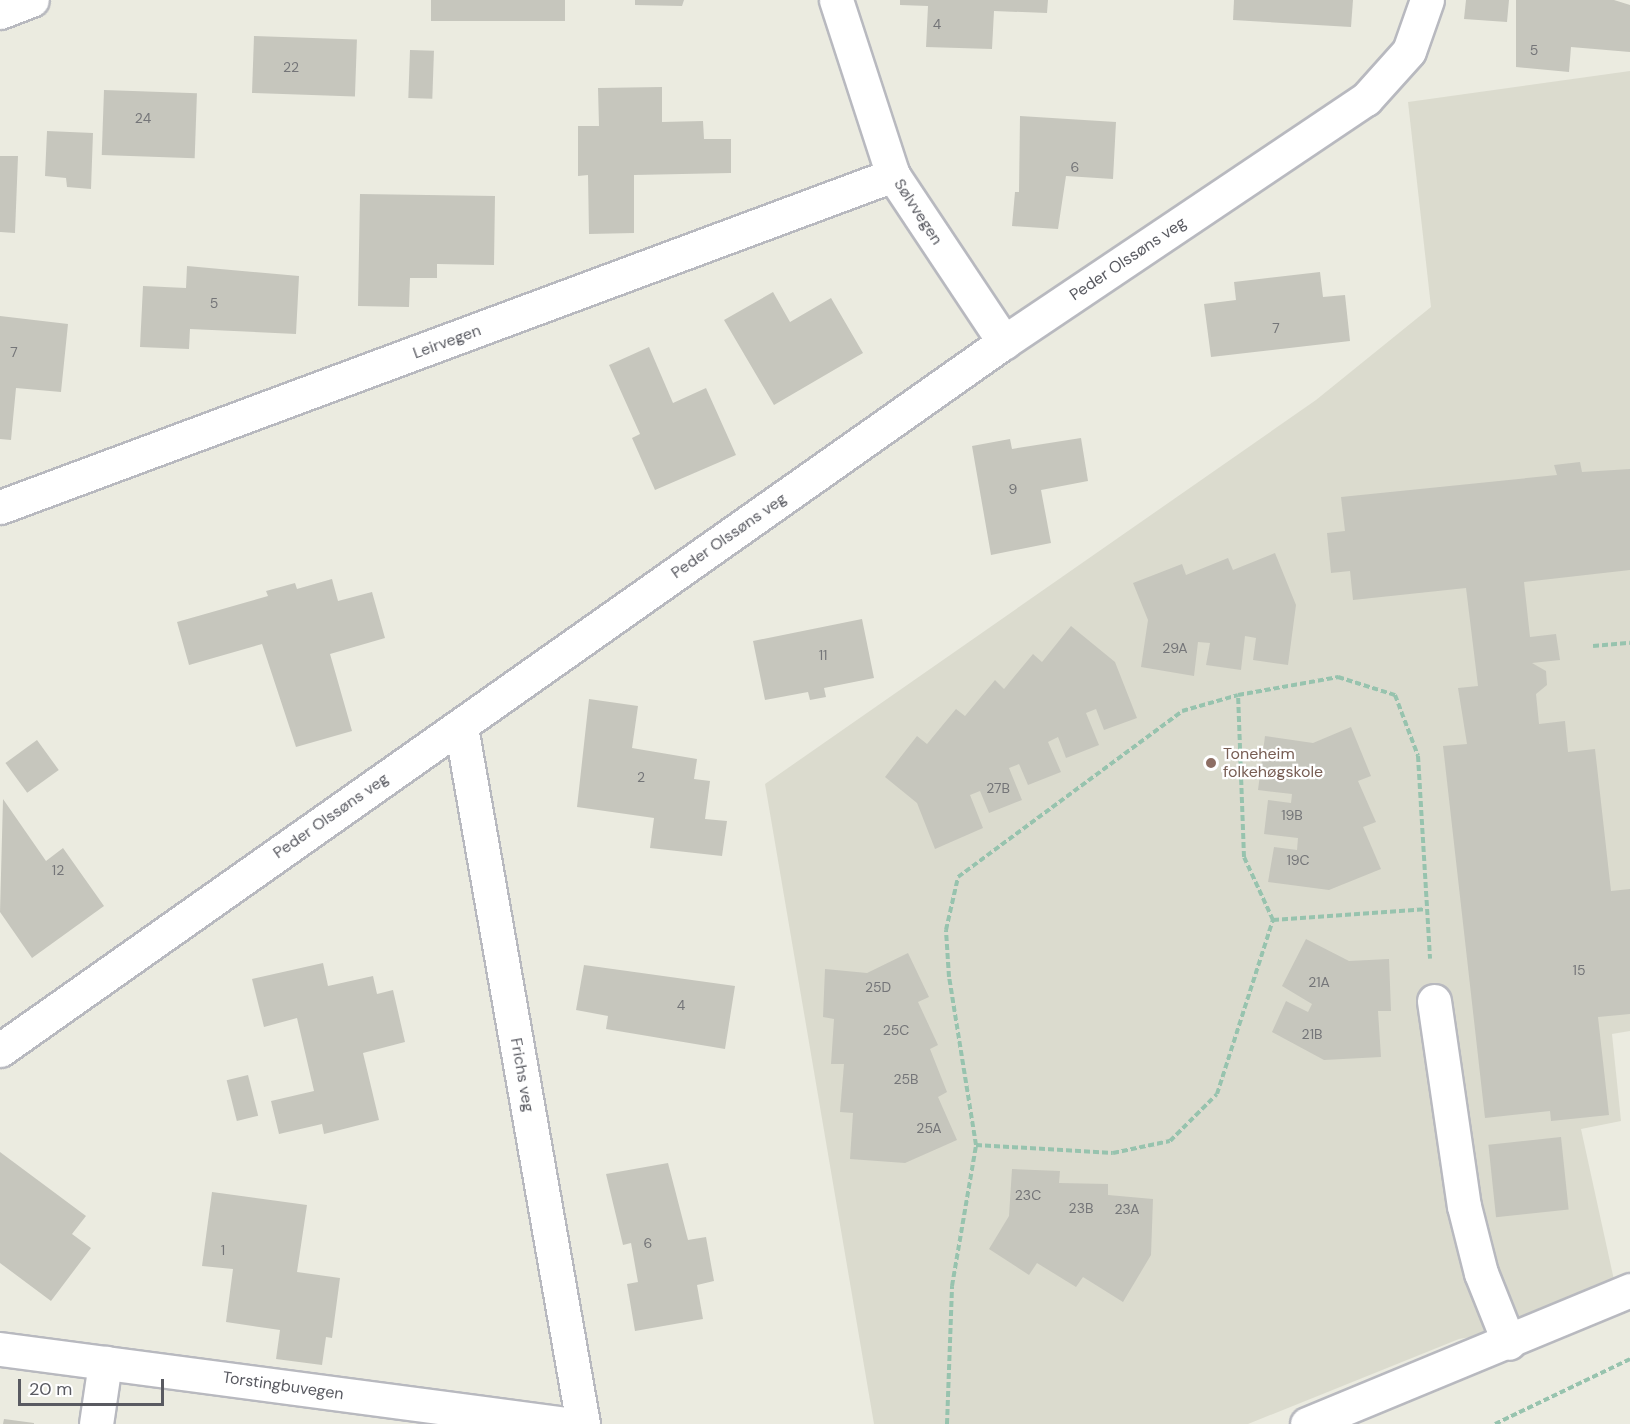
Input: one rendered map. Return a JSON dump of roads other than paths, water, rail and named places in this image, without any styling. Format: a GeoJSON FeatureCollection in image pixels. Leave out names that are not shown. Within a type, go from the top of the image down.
{"type":"FeatureCollection","features":[{"type":"Feature","properties":{"kind":"street"},"geometry":{"type":"LineString","coordinates":[[0,12],[32,0]]}},
{"type":"Feature","properties":{"kind":"street","name":"Sølvvegen"},"geometry":{"type":"LineString","coordinates":[[836,0],[893,175],[1004,342]]}},
{"type":"Feature","properties":{"kind":"street","name":"Peder Olssøns veg"},"geometry":{"type":"LineString","coordinates":[[0,1050],[1004,342],[1366,99],[1409,51],[1427,0]]}},
{"type":"Feature","properties":{"kind":"street","name":"Leirvegen"},"geometry":{"type":"LineString","coordinates":[[0,507],[893,175]]}},
{"type":"Feature","properties":{"kind":"street","name":"Frichs veg"},"geometry":{"type":"LineString","coordinates":[[461,727],[583,1424]]}},
{"type":"Feature","properties":{"kind":"street"},"geometry":{"type":"LineString","coordinates":[[1434,1001],[1464,1206],[1481,1273],[1509,1343]]}},
{"type":"Feature","properties":{"kind":"street"},"geometry":{"type":"LineString","coordinates":[[1307,1424],[1509,1343],[1630,1290]]}},
{"type":"Feature","properties":{"kind":"street","name":"Torstingbuvegen"},"geometry":{"type":"LineString","coordinates":[[0,1349],[567,1424]]}},
{"type":"Feature","properties":{"kind":"street"},"geometry":{"type":"LineString","coordinates":[[96,1424],[105,1363]]}},
{"type":"Feature","properties":{"kind":"place","name":"Toneheim folkehøgskole"},"geometry":{"type":"Point","coordinates":[1211,763]}}]}
